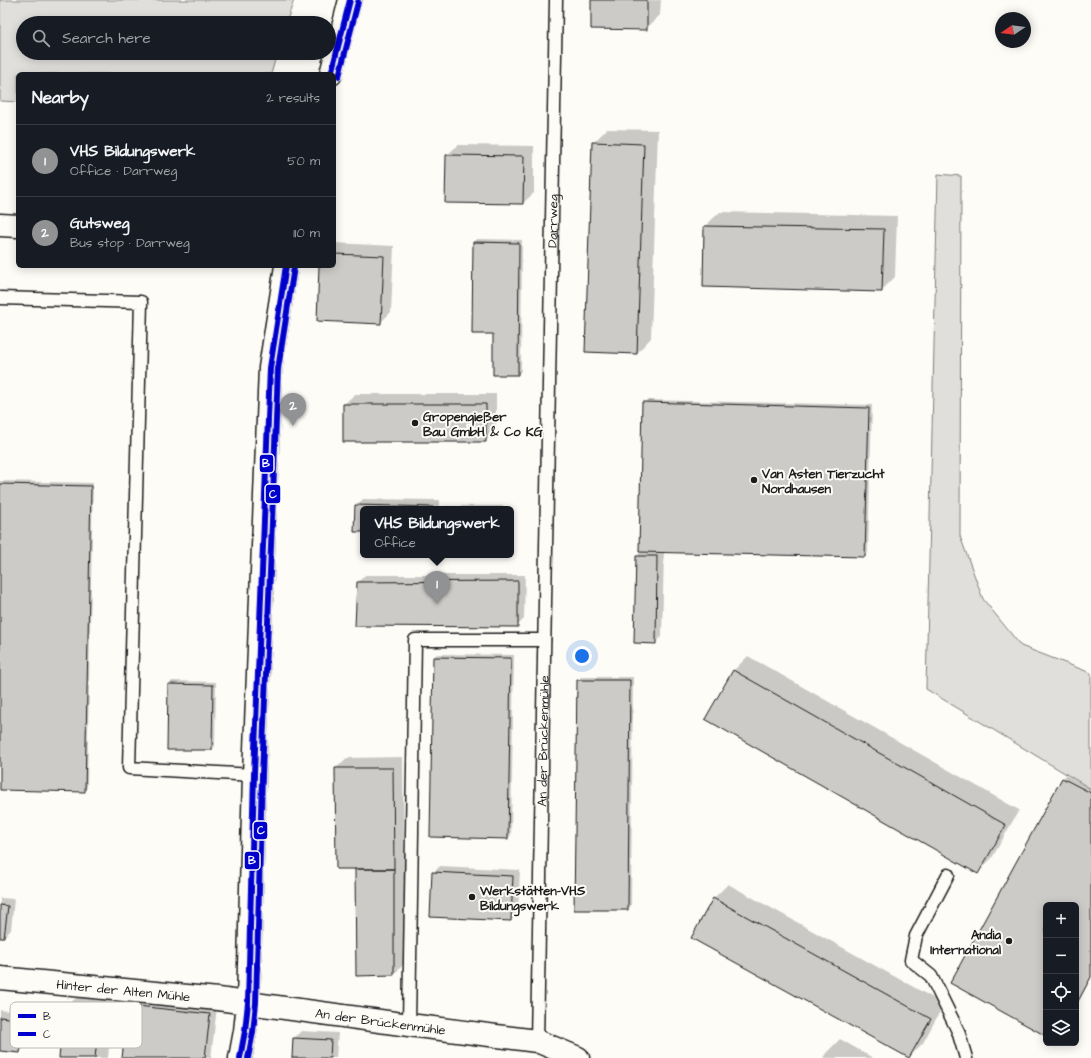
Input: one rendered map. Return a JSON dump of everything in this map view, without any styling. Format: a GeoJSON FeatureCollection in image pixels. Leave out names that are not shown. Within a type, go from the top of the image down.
{"type":"FeatureCollection","features":[{"type":"Feature","properties":{"kind":"street"},"geometry":{"type":"LineString","coordinates":[[336,55],[350,0]]}},
{"type":"Feature","properties":{"kind":"street"},"geometry":{"type":"LineString","coordinates":[[332,72],[335,60]]}},
{"type":"Feature","properties":{"kind":"street"},"geometry":{"type":"LineString","coordinates":[[0,226],[16,226]]}},
{"type":"Feature","properties":{"kind":"street"},"geometry":{"type":"LineString","coordinates":[[240,1058],[248,1003],[254,775],[270,368],[286,268]]}},
{"type":"Feature","properties":{"kind":"street","name":"Hinter der Alten Mühle"},"geometry":{"type":"LineString","coordinates":[[0,978],[248,1003]]}},
{"type":"Feature","properties":{"kind":"street","name":"An der Brückenmühle"},"geometry":{"type":"LineString","coordinates":[[248,1003],[537,1041],[578,1058]]}},
{"type":"Feature","properties":{"kind":"lane","name":"Darrweg"},"geometry":{"type":"LineString","coordinates":[[548,441],[556,0]]}},
{"type":"Feature","properties":{"kind":"lane"},"geometry":{"type":"LineString","coordinates":[[0,298],[141,302],[129,768],[254,775]]}},
{"type":"Feature","properties":{"kind":"lane","name":"An der Brückenmühle"},"geometry":{"type":"LineString","coordinates":[[537,1041],[548,441]]}},
{"type":"Feature","properties":{"kind":"lane"},"geometry":{"type":"LineString","coordinates":[[409,1025],[415,640],[544,640]]}},
{"type":"Feature","properties":{"kind":"lane"},"geometry":{"type":"LineString","coordinates":[[948,875],[916,936],[911,960],[931,976],[958,1031],[966,1058]]}},
{"type":"Feature","properties":{"kind":"shaded area"},"geometry":{"type":"Polygon","coordinates":[[[0,0],[294,0],[288,16],[16,16],[16,60],[275,60],[272,72],[16,72],[16,102],[0,101],[0,0]]]}},
{"type":"Feature","properties":{"kind":"shaded area"},"geometry":{"type":"Polygon","coordinates":[[[938,174],[961,176],[960,536],[983,599],[1021,646],[1091,673],[1091,789],[926,689],[938,174]]]}},
{"type":"Feature","properties":{"kind":"building"},"geometry":{"type":"Polygon","coordinates":[[[591,0],[647,0],[647,30],[591,29],[591,0]]]}},
{"type":"Feature","properties":{"kind":"building"},"geometry":{"type":"Polygon","coordinates":[[[592,142],[644,144],[637,354],[585,352],[592,142]]]}},
{"type":"Feature","properties":{"kind":"building"},"geometry":{"type":"Polygon","coordinates":[[[446,155],[524,156],[523,204],[445,203],[446,155]]]}},
{"type":"Feature","properties":{"kind":"building"},"geometry":{"type":"Polygon","coordinates":[[[704,226],[884,229],[882,292],[703,287],[704,226]]]}},
{"type":"Feature","properties":{"kind":"building"},"geometry":{"type":"Polygon","coordinates":[[[473,242],[519,243],[518,375],[493,375],[493,334],[472,334],[473,242]]]}},
{"type":"Feature","properties":{"kind":"building"},"geometry":{"type":"Polygon","coordinates":[[[336,254],[384,256],[381,324],[317,321],[319,268],[336,268],[336,254]]]}},
{"type":"Feature","properties":{"kind":"building","name":"Van Asten Tierzucht Nordhausen"},"geometry":{"type":"Polygon","coordinates":[[[642,402],[869,408],[865,557],[639,552],[642,402]]]}},
{"type":"Feature","properties":{"kind":"building","name":"Gropengießer Bau GmbH & Co KG"},"geometry":{"type":"Polygon","coordinates":[[[343,404],[486,404],[486,442],[343,442],[343,404]]]}},
{"type":"Feature","properties":{"kind":"building"},"geometry":{"type":"Polygon","coordinates":[[[0,484],[91,486],[85,792],[0,790],[0,484]]]}},
{"type":"Feature","properties":{"kind":"building"},"geometry":{"type":"Polygon","coordinates":[[[355,505],[394,506],[360,506],[360,532],[354,532],[355,505]]]}},
{"type":"Feature","properties":{"kind":"building"},"geometry":{"type":"Polygon","coordinates":[[[636,556],[657,556],[656,644],[634,643],[636,556]]]}},
{"type":"Feature","properties":{"kind":"building"},"geometry":{"type":"Polygon","coordinates":[[[518,581],[518,627],[355,626],[357,582],[518,581]]]}},
{"type":"Feature","properties":{"kind":"building"},"geometry":{"type":"Polygon","coordinates":[[[433,657],[511,658],[508,839],[430,837],[433,657]]]}},
{"type":"Feature","properties":{"kind":"building"},"geometry":{"type":"Polygon","coordinates":[[[733,670],[1006,825],[978,874],[705,719],[733,670]]]}},
{"type":"Feature","properties":{"kind":"building"},"geometry":{"type":"Polygon","coordinates":[[[577,680],[630,680],[628,910],[574,910],[577,680]]]}},
{"type":"Feature","properties":{"kind":"building"},"geometry":{"type":"Polygon","coordinates":[[[168,684],[213,685],[212,750],[167,750],[168,684]]]}},
{"type":"Feature","properties":{"kind":"building"},"geometry":{"type":"Polygon","coordinates":[[[335,768],[393,768],[394,869],[336,869],[335,768]]]}},
{"type":"Feature","properties":{"kind":"building","name":"Andia International"},"geometry":{"type":"Polygon","coordinates":[[[1062,778],[1091,793],[1091,977],[1079,999],[1079,902],[1043,902],[1043,1034],[950,983],[1062,778]]]}},
{"type":"Feature","properties":{"kind":"building"},"geometry":{"type":"Polygon","coordinates":[[[355,869],[394,869],[394,975],[356,976],[355,869]]]}},
{"type":"Feature","properties":{"kind":"building","name":"Werkstätten-VHS Bildungswerk"},"geometry":{"type":"Polygon","coordinates":[[[432,872],[513,876],[511,921],[430,917],[432,872]]]}},
{"type":"Feature","properties":{"kind":"building"},"geometry":{"type":"Polygon","coordinates":[[[713,898],[931,1019],[909,1058],[691,938],[713,898]]]}},
{"type":"Feature","properties":{"kind":"building"},"geometry":{"type":"Polygon","coordinates":[[[0,905],[8,906],[4,938],[0,938],[0,905]]]}},
{"type":"Feature","properties":{"kind":"building"},"geometry":{"type":"Polygon","coordinates":[[[142,1007],[210,1014],[205,1058],[122,1058],[123,1048],[142,1048],[142,1007]]]}},
{"type":"Feature","properties":{"kind":"building"},"geometry":{"type":"Polygon","coordinates":[[[0,1017],[10,1018],[10,1048],[21,1048],[20,1053],[0,1051],[0,1017]]]}},
{"type":"Feature","properties":{"kind":"building"},"geometry":{"type":"Polygon","coordinates":[[[293,1038],[331,1040],[330,1058],[292,1058],[293,1038]]]}},
{"type":"Feature","properties":{"kind":"building"},"geometry":{"type":"Polygon","coordinates":[[[60,1048],[96,1048],[95,1058],[59,1058],[60,1048]]]}},
{"type":"Feature","properties":{"kind":"transit line","name":"B"},"geometry":{"type":"LineString","coordinates":[[336,55],[350,0]]}},
{"type":"Feature","properties":{"kind":"transit line","name":"C"},"geometry":{"type":"LineString","coordinates":[[339,76],[358,2]]}},
{"type":"Feature","properties":{"kind":"transit line","name":"B"},"geometry":{"type":"LineString","coordinates":[[332,72],[335,60]]}},
{"type":"Feature","properties":{"kind":"transit line","name":"B"},"geometry":{"type":"LineString","coordinates":[[240,1058],[248,1003],[254,775],[270,368],[286,268]]}},
{"type":"Feature","properties":{"kind":"transit line","name":"C"},"geometry":{"type":"LineString","coordinates":[[248,1058],[253,1032],[256,1003],[262,775],[278,369],[294,268]]}},
{"type":"Feature","properties":{"kind":"place","name":"Gropengießer Bau GmbH & Co KG"},"geometry":{"type":"Point","coordinates":[415,423]}},
{"type":"Feature","properties":{"kind":"place","name":"Gutsweg"},"geometry":{"type":"Point","coordinates":[293,426]}},
{"type":"Feature","properties":{"kind":"place","name":"Van Asten Tierzucht Nordhausen"},"geometry":{"type":"Point","coordinates":[754,480]}},
{"type":"Feature","properties":{"kind":"place","name":"VHS Bildungswerk"},"geometry":{"type":"Point","coordinates":[437,604]}},
{"type":"Feature","properties":{"kind":"place","name":"Werkstätten-VHS Bildungswerk"},"geometry":{"type":"Point","coordinates":[472,897]}},
{"type":"Feature","properties":{"kind":"place","name":"Andia International"},"geometry":{"type":"Point","coordinates":[1009,941]}}]}
